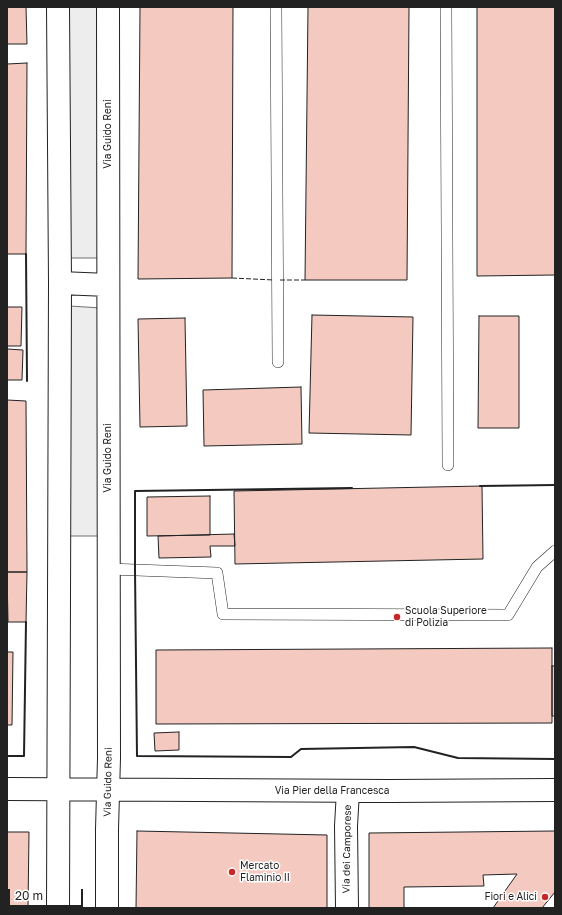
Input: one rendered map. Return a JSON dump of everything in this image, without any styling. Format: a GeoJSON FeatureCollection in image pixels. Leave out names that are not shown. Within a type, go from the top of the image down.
{"type":"FeatureCollection","features":[{"type":"Feature","properties":{"kind":"street"},"geometry":{"type":"LineString","coordinates":[[58,7],[60,283],[59,789],[57,829],[58,908]]}},
{"type":"Feature","properties":{"kind":"street","name":"Via Guido Reni"},"geometry":{"type":"LineString","coordinates":[[107,908],[107,829],[109,790],[108,7]]}},
{"type":"Feature","properties":{"kind":"street"},"geometry":{"type":"LineString","coordinates":[[60,283],[108,285]]}},
{"type":"Feature","properties":{"kind":"street","name":"Via Pier della Francesca"},"geometry":{"type":"LineString","coordinates":[[7,789],[348,791],[555,790]]}},
{"type":"Feature","properties":{"kind":"street","name":"Via dei Camporese"},"geometry":{"type":"LineString","coordinates":[[347,908],[346,826],[348,791]]}},
{"type":"Feature","properties":{"kind":"lane"},"geometry":{"type":"LineString","coordinates":[[276,7],[278,362]]}},
{"type":"Feature","properties":{"kind":"lane"},"geometry":{"type":"LineString","coordinates":[[446,7],[448,464]]}},
{"type":"Feature","properties":{"kind":"lane"},"geometry":{"type":"LineString","coordinates":[[109,569],[217,573],[223,614],[508,615],[537,567],[555,551]]}},
{"type":"Feature","properties":{"kind":"shaded area"},"geometry":{"type":"Polygon","coordinates":[[[64,7],[99,7],[99,258],[64,258],[64,7]]]}},
{"type":"Feature","properties":{"kind":"shaded area"},"geometry":{"type":"Polygon","coordinates":[[[70,306],[101,308],[98,536],[68,536],[70,306]]]}},
{"type":"Feature","properties":{"kind":"building"},"geometry":{"type":"Polygon","coordinates":[[[7,7],[26,7],[27,44],[7,44],[7,7]]]}},
{"type":"Feature","properties":{"kind":"building"},"geometry":{"type":"Polygon","coordinates":[[[140,7],[233,7],[232,278],[138,279],[140,7]]]}},
{"type":"Feature","properties":{"kind":"building"},"geometry":{"type":"Polygon","coordinates":[[[308,7],[409,7],[407,280],[305,280],[308,7]]]}},
{"type":"Feature","properties":{"kind":"building"},"geometry":{"type":"Polygon","coordinates":[[[477,7],[555,7],[555,275],[477,276],[477,7]]]}},
{"type":"Feature","properties":{"kind":"building"},"geometry":{"type":"Polygon","coordinates":[[[27,63],[26,254],[7,254],[7,64],[27,63]]]}},
{"type":"Feature","properties":{"kind":"building"},"geometry":{"type":"Polygon","coordinates":[[[7,307],[22,307],[21,346],[7,346],[7,307]]]}},
{"type":"Feature","properties":{"kind":"building"},"geometry":{"type":"Polygon","coordinates":[[[312,315],[413,317],[411,435],[309,433],[312,315]]]}},
{"type":"Feature","properties":{"kind":"building"},"geometry":{"type":"Polygon","coordinates":[[[479,316],[519,316],[519,428],[478,428],[479,316]]]}},
{"type":"Feature","properties":{"kind":"building"},"geometry":{"type":"Polygon","coordinates":[[[185,318],[187,426],[140,427],[138,319],[185,318]]]}},
{"type":"Feature","properties":{"kind":"building"},"geometry":{"type":"Polygon","coordinates":[[[7,349],[23,350],[22,380],[7,380],[7,349]]]}},
{"type":"Feature","properties":{"kind":"building"},"geometry":{"type":"Polygon","coordinates":[[[301,387],[302,444],[204,446],[203,390],[301,387]]]}},
{"type":"Feature","properties":{"kind":"building"},"geometry":{"type":"Polygon","coordinates":[[[7,400],[26,401],[27,572],[7,572],[7,400]]]}},
{"type":"Feature","properties":{"kind":"building"},"geometry":{"type":"Polygon","coordinates":[[[482,486],[483,559],[235,564],[234,491],[482,486]]]}},
{"type":"Feature","properties":{"kind":"building"},"geometry":{"type":"Polygon","coordinates":[[[210,496],[210,535],[147,536],[147,497],[210,496]]]}},
{"type":"Feature","properties":{"kind":"building"},"geometry":{"type":"Polygon","coordinates":[[[234,534],[235,546],[210,546],[211,557],[159,558],[158,536],[234,534]]]}},
{"type":"Feature","properties":{"kind":"building"},"geometry":{"type":"Polygon","coordinates":[[[7,572],[27,572],[26,622],[8,622],[7,572]]]}},
{"type":"Feature","properties":{"kind":"building"},"geometry":{"type":"Polygon","coordinates":[[[552,648],[552,723],[156,724],[156,650],[552,648]]]}},
{"type":"Feature","properties":{"kind":"building"},"geometry":{"type":"Polygon","coordinates":[[[7,652],[13,652],[12,725],[7,725],[7,652]]]}},
{"type":"Feature","properties":{"kind":"building"},"geometry":{"type":"Polygon","coordinates":[[[552,666],[555,666],[555,716],[552,716],[552,666]]]}},
{"type":"Feature","properties":{"kind":"building"},"geometry":{"type":"Polygon","coordinates":[[[179,732],[179,750],[155,751],[154,733],[179,732]]]}},
{"type":"Feature","properties":{"kind":"building","name":"Mercato Flaminio II"},"geometry":{"type":"Polygon","coordinates":[[[137,831],[327,835],[327,908],[136,908],[137,831]]]}},
{"type":"Feature","properties":{"kind":"building"},"geometry":{"type":"Polygon","coordinates":[[[555,831],[555,892],[542,908],[493,908],[517,874],[483,875],[484,886],[404,887],[404,908],[369,908],[369,833],[555,831]]]}},
{"type":"Feature","properties":{"kind":"building"},"geometry":{"type":"Polygon","coordinates":[[[7,832],[29,832],[28,908],[7,908],[7,832]]]}},
{"type":"Feature","properties":{"kind":"fence"},"geometry":{"type":"LineString","coordinates":[[232,278],[274,280]]}},
{"type":"Feature","properties":{"kind":"fence"},"geometry":{"type":"LineString","coordinates":[[280,280],[305,280]]}},
{"type":"Feature","properties":{"kind":"wall"},"geometry":{"type":"LineString","coordinates":[[26,254],[27,381]]}},
{"type":"Feature","properties":{"kind":"wall"},"geometry":{"type":"LineString","coordinates":[[480,486],[555,485]]}},
{"type":"Feature","properties":{"kind":"wall"},"geometry":{"type":"LineString","coordinates":[[352,488],[135,491],[137,756],[291,757],[301,749],[414,747],[458,758],[555,759]]}},
{"type":"Feature","properties":{"kind":"wall"},"geometry":{"type":"LineString","coordinates":[[7,756],[24,756],[26,622]]}},
{"type":"Feature","properties":{"kind":"place","name":"Scuola Superiore di Polizia"},"geometry":{"type":"Point","coordinates":[397,617]}},
{"type":"Feature","properties":{"kind":"place","name":"Mercato Flaminio II"},"geometry":{"type":"Point","coordinates":[232,872]}},
{"type":"Feature","properties":{"kind":"place","name":"Fiori e Alici"},"geometry":{"type":"Point","coordinates":[545,897]}}]}
